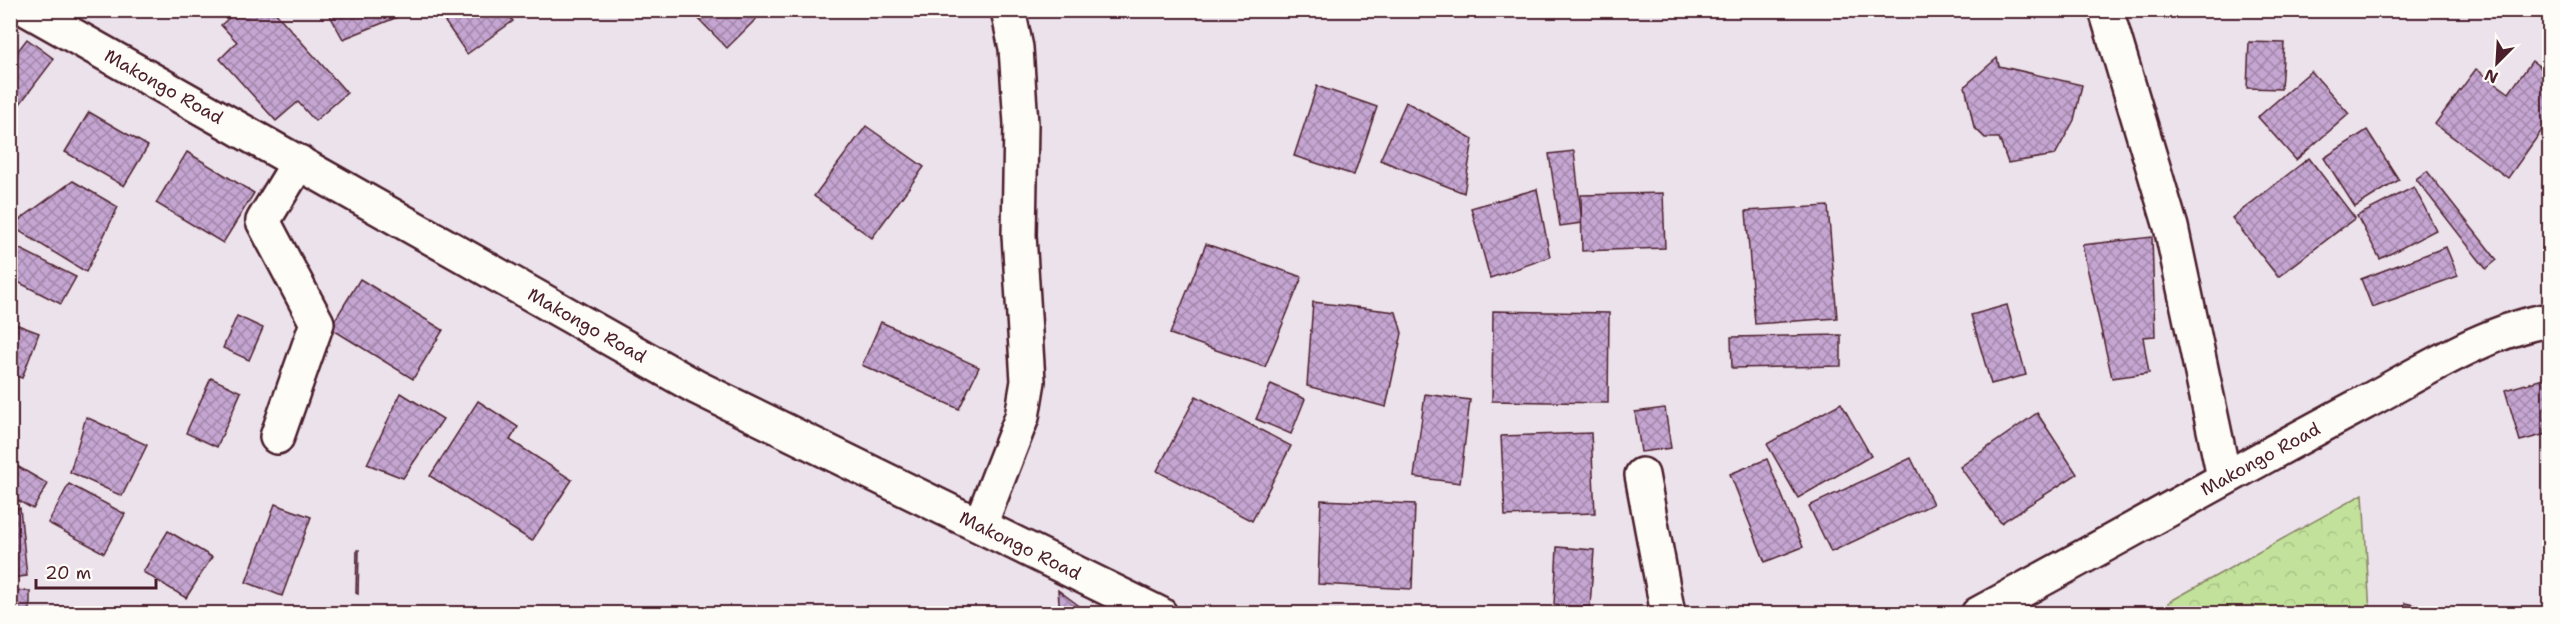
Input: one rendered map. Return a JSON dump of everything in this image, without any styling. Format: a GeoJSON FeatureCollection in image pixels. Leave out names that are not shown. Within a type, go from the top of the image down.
{"type":"FeatureCollection","features":[{"type":"Feature","properties":{"kind":"street","name":"Makongo Road"},"geometry":{"type":"LineString","coordinates":[[28,10],[696,387],[1160,614]]}},
{"type":"Feature","properties":{"kind":"street"},"geometry":{"type":"LineString","coordinates":[[980,525],[1022,417],[1028,381],[1019,235],[1021,124],[1016,48],[1008,10]]}},
{"type":"Feature","properties":{"kind":"street"},"geometry":{"type":"LineString","coordinates":[[2106,10],[2171,227],[2224,477]]}},
{"type":"Feature","properties":{"kind":"street"},"geometry":{"type":"LineString","coordinates":[[278,437],[317,323],[263,221],[299,162]]}},
{"type":"Feature","properties":{"kind":"street","name":"Makongo Road"},"geometry":{"type":"LineString","coordinates":[[1978,614],[2224,477],[2465,350],[2530,323],[2550,320]]}},
{"type":"Feature","properties":{"kind":"street"},"geometry":{"type":"LineString","coordinates":[[1642,475],[1668,614]]}},
{"type":"Feature","properties":{"kind":"green space"},"geometry":{"type":"Polygon","coordinates":[[[2363,494],[2370,613],[2170,613],[2169,602],[2363,494]]]}},
{"type":"Feature","properties":{"kind":"building"},"geometry":{"type":"Polygon","coordinates":[[[238,10],[273,10],[347,93],[315,121],[298,102],[276,121],[220,59],[237,42],[221,25],[238,10]]]}},
{"type":"Feature","properties":{"kind":"building"},"geometry":{"type":"Polygon","coordinates":[[[327,10],[397,10],[400,16],[343,39],[327,10]]]}},
{"type":"Feature","properties":{"kind":"building"},"geometry":{"type":"Polygon","coordinates":[[[437,10],[506,10],[513,21],[467,54],[437,10]]]}},
{"type":"Feature","properties":{"kind":"building"},"geometry":{"type":"Polygon","coordinates":[[[693,10],[751,10],[758,17],[727,48],[692,12],[693,10]]]}},
{"type":"Feature","properties":{"kind":"building"},"geometry":{"type":"Polygon","coordinates":[[[27,39],[54,59],[10,117],[10,61],[27,39]]]}},
{"type":"Feature","properties":{"kind":"building"},"geometry":{"type":"Polygon","coordinates":[[[2249,42],[2284,43],[2281,89],[2247,88],[2249,42]]]}},
{"type":"Feature","properties":{"kind":"building"},"geometry":{"type":"Polygon","coordinates":[[[1997,58],[1999,66],[2082,85],[2074,120],[2055,155],[2008,163],[1999,138],[1985,138],[1974,127],[1965,86],[1997,58]]]}},
{"type":"Feature","properties":{"kind":"building"},"geometry":{"type":"Polygon","coordinates":[[[2532,61],[2550,74],[2550,131],[2548,133],[2542,130],[2508,178],[2435,124],[2476,69],[2509,93],[2532,61]]]}},
{"type":"Feature","properties":{"kind":"building"},"geometry":{"type":"Polygon","coordinates":[[[2311,71],[2349,114],[2296,160],[2258,117],[2311,71]]]}},
{"type":"Feature","properties":{"kind":"building"},"geometry":{"type":"Polygon","coordinates":[[[1317,86],[1377,107],[1354,175],[1294,156],[1317,86]]]}},
{"type":"Feature","properties":{"kind":"building"},"geometry":{"type":"Polygon","coordinates":[[[1406,102],[1473,139],[1464,193],[1380,160],[1406,102]]]}},
{"type":"Feature","properties":{"kind":"building"},"geometry":{"type":"Polygon","coordinates":[[[89,112],[148,146],[124,186],[65,152],[89,112]]]}},
{"type":"Feature","properties":{"kind":"building"},"geometry":{"type":"Polygon","coordinates":[[[866,126],[924,167],[872,238],[814,196],[866,126]]]}},
{"type":"Feature","properties":{"kind":"building"},"geometry":{"type":"Polygon","coordinates":[[[2367,130],[2399,180],[2355,207],[2324,158],[2367,130]]]}},
{"type":"Feature","properties":{"kind":"building"},"geometry":{"type":"Polygon","coordinates":[[[1574,151],[1582,223],[1560,226],[1549,154],[1574,151]]]}},
{"type":"Feature","properties":{"kind":"building"},"geometry":{"type":"Polygon","coordinates":[[[187,152],[254,193],[223,243],[156,203],[187,152]]]}},
{"type":"Feature","properties":{"kind":"building"},"geometry":{"type":"Polygon","coordinates":[[[2309,158],[2355,218],[2278,277],[2232,218],[2309,158]]]}},
{"type":"Feature","properties":{"kind":"building"},"geometry":{"type":"Polygon","coordinates":[[[2427,171],[2497,260],[2486,269],[2416,179],[2427,171]]]}},
{"type":"Feature","properties":{"kind":"building"},"geometry":{"type":"Polygon","coordinates":[[[73,181],[118,207],[86,272],[11,226],[73,181]]]}},
{"type":"Feature","properties":{"kind":"building"},"geometry":{"type":"Polygon","coordinates":[[[2414,187],[2436,230],[2380,259],[2357,216],[2414,187]]]}},
{"type":"Feature","properties":{"kind":"building"},"geometry":{"type":"Polygon","coordinates":[[[1537,189],[1550,257],[1490,278],[1471,208],[1537,189]]]}},
{"type":"Feature","properties":{"kind":"building"},"geometry":{"type":"Polygon","coordinates":[[[1663,193],[1665,248],[1582,251],[1581,195],[1663,193]]]}},
{"type":"Feature","properties":{"kind":"building"},"geometry":{"type":"Polygon","coordinates":[[[1828,206],[1837,318],[1755,324],[1746,211],[1828,206]]]}},
{"type":"Feature","properties":{"kind":"building"},"geometry":{"type":"Polygon","coordinates":[[[2152,237],[2155,336],[2143,337],[2149,373],[2112,378],[2082,245],[2152,237]]]}},
{"type":"Feature","properties":{"kind":"building"},"geometry":{"type":"Polygon","coordinates":[[[10,244],[76,277],[61,304],[10,278],[10,244]]]}},
{"type":"Feature","properties":{"kind":"building"},"geometry":{"type":"Polygon","coordinates":[[[1206,244],[1302,277],[1265,367],[1170,334],[1206,244]]]}},
{"type":"Feature","properties":{"kind":"building"},"geometry":{"type":"Polygon","coordinates":[[[2446,247],[2458,276],[2372,307],[2361,279],[2446,247]]]}},
{"type":"Feature","properties":{"kind":"building"},"geometry":{"type":"Polygon","coordinates":[[[360,279],[443,330],[413,379],[330,328],[360,279]]]}},
{"type":"Feature","properties":{"kind":"building"},"geometry":{"type":"Polygon","coordinates":[[[1313,302],[1396,312],[1402,333],[1386,407],[1307,386],[1313,302]]]}},
{"type":"Feature","properties":{"kind":"building"},"geometry":{"type":"Polygon","coordinates":[[[2007,305],[2026,375],[1991,384],[1971,315],[2007,305]]]}},
{"type":"Feature","properties":{"kind":"building"},"geometry":{"type":"Polygon","coordinates":[[[1493,311],[1609,313],[1608,403],[1492,401],[1493,311]]]}},
{"type":"Feature","properties":{"kind":"building"},"geometry":{"type":"Polygon","coordinates":[[[237,316],[263,328],[249,360],[223,348],[237,316]]]}},
{"type":"Feature","properties":{"kind":"building"},"geometry":{"type":"Polygon","coordinates":[[[10,322],[39,333],[22,378],[10,374],[10,322]]]}},
{"type":"Feature","properties":{"kind":"building"},"geometry":{"type":"Polygon","coordinates":[[[881,322],[979,367],[959,409],[862,365],[881,322]]]}},
{"type":"Feature","properties":{"kind":"building"},"geometry":{"type":"Polygon","coordinates":[[[1841,335],[1841,366],[1732,368],[1731,337],[1841,335]]]}},
{"type":"Feature","properties":{"kind":"building"},"geometry":{"type":"Polygon","coordinates":[[[2550,377],[2550,433],[2520,441],[2505,390],[2550,377]]]}},
{"type":"Feature","properties":{"kind":"building"},"geometry":{"type":"Polygon","coordinates":[[[211,378],[241,392],[217,447],[186,433],[211,378]]]}},
{"type":"Feature","properties":{"kind":"building"},"geometry":{"type":"Polygon","coordinates":[[[1271,384],[1305,399],[1291,434],[1256,419],[1271,384]]]}},
{"type":"Feature","properties":{"kind":"building"},"geometry":{"type":"Polygon","coordinates":[[[401,393],[443,419],[403,478],[367,464],[401,393]]]}},
{"type":"Feature","properties":{"kind":"building"},"geometry":{"type":"Polygon","coordinates":[[[1425,394],[1470,400],[1460,483],[1414,477],[1425,394]]]}},
{"type":"Feature","properties":{"kind":"building"},"geometry":{"type":"Polygon","coordinates":[[[1196,396],[1291,446],[1252,521],[1157,471],[1196,396]]]}},
{"type":"Feature","properties":{"kind":"building"},"geometry":{"type":"Polygon","coordinates":[[[478,401],[518,427],[510,440],[572,480],[532,541],[430,476],[478,401]]]}},
{"type":"Feature","properties":{"kind":"building"},"geometry":{"type":"Polygon","coordinates":[[[1841,403],[1871,456],[1798,498],[1767,444],[1841,403]]]}},
{"type":"Feature","properties":{"kind":"building"},"geometry":{"type":"Polygon","coordinates":[[[1665,408],[1671,448],[1641,452],[1635,412],[1665,408]]]}},
{"type":"Feature","properties":{"kind":"building"},"geometry":{"type":"Polygon","coordinates":[[[2037,413],[2077,474],[2001,523],[1960,467],[2037,413]]]}},
{"type":"Feature","properties":{"kind":"building"},"geometry":{"type":"Polygon","coordinates":[[[86,417],[147,445],[122,496],[70,472],[86,417]]]}},
{"type":"Feature","properties":{"kind":"building"},"geometry":{"type":"Polygon","coordinates":[[[1591,433],[1595,513],[1505,516],[1501,436],[1591,433]]]}},
{"type":"Feature","properties":{"kind":"building"},"geometry":{"type":"Polygon","coordinates":[[[1911,458],[1933,504],[1831,552],[1809,506],[1911,458]]]}},
{"type":"Feature","properties":{"kind":"building"},"geometry":{"type":"Polygon","coordinates":[[[1767,459],[1803,547],[1765,562],[1730,474],[1767,459]]]}},
{"type":"Feature","properties":{"kind":"building"},"geometry":{"type":"Polygon","coordinates":[[[10,462],[48,484],[33,509],[10,496],[10,462]]]}},
{"type":"Feature","properties":{"kind":"building"},"geometry":{"type":"Polygon","coordinates":[[[69,484],[125,514],[104,553],[48,523],[69,484]]]}},
{"type":"Feature","properties":{"kind":"building"},"geometry":{"type":"Polygon","coordinates":[[[1321,500],[1415,504],[1412,589],[1318,584],[1321,500]]]}},
{"type":"Feature","properties":{"kind":"building"},"geometry":{"type":"Polygon","coordinates":[[[275,504],[311,517],[282,596],[246,582],[275,504]]]}},
{"type":"Feature","properties":{"kind":"building"},"geometry":{"type":"Polygon","coordinates":[[[20,508],[27,576],[10,578],[10,509],[20,508]]]}},
{"type":"Feature","properties":{"kind":"building"},"geometry":{"type":"Polygon","coordinates":[[[168,531],[212,557],[186,598],[143,572],[168,531]]]}},
{"type":"Feature","properties":{"kind":"building"},"geometry":{"type":"Polygon","coordinates":[[[1557,547],[1594,550],[1590,607],[1554,605],[1557,547]]]}},
{"type":"Feature","properties":{"kind":"building"},"geometry":{"type":"Polygon","coordinates":[[[357,550],[359,550],[358,594],[356,593],[357,550]]]}},
{"type":"Feature","properties":{"kind":"building"},"geometry":{"type":"Polygon","coordinates":[[[10,590],[30,591],[30,614],[10,614],[10,590]]]}},
{"type":"Feature","properties":{"kind":"building"},"geometry":{"type":"Polygon","coordinates":[[[1058,590],[1090,614],[1060,614],[1058,590]]]}},
{"type":"Feature","properties":{"kind":"building"},"geometry":{"type":"Polygon","coordinates":[[[2405,603],[2455,614],[2403,614],[2405,603]]]}},
{"type":"Feature","properties":{"kind":"building"},"geometry":{"type":"Polygon","coordinates":[[[60,607],[96,607],[96,614],[60,614],[60,607]]]}}]}
